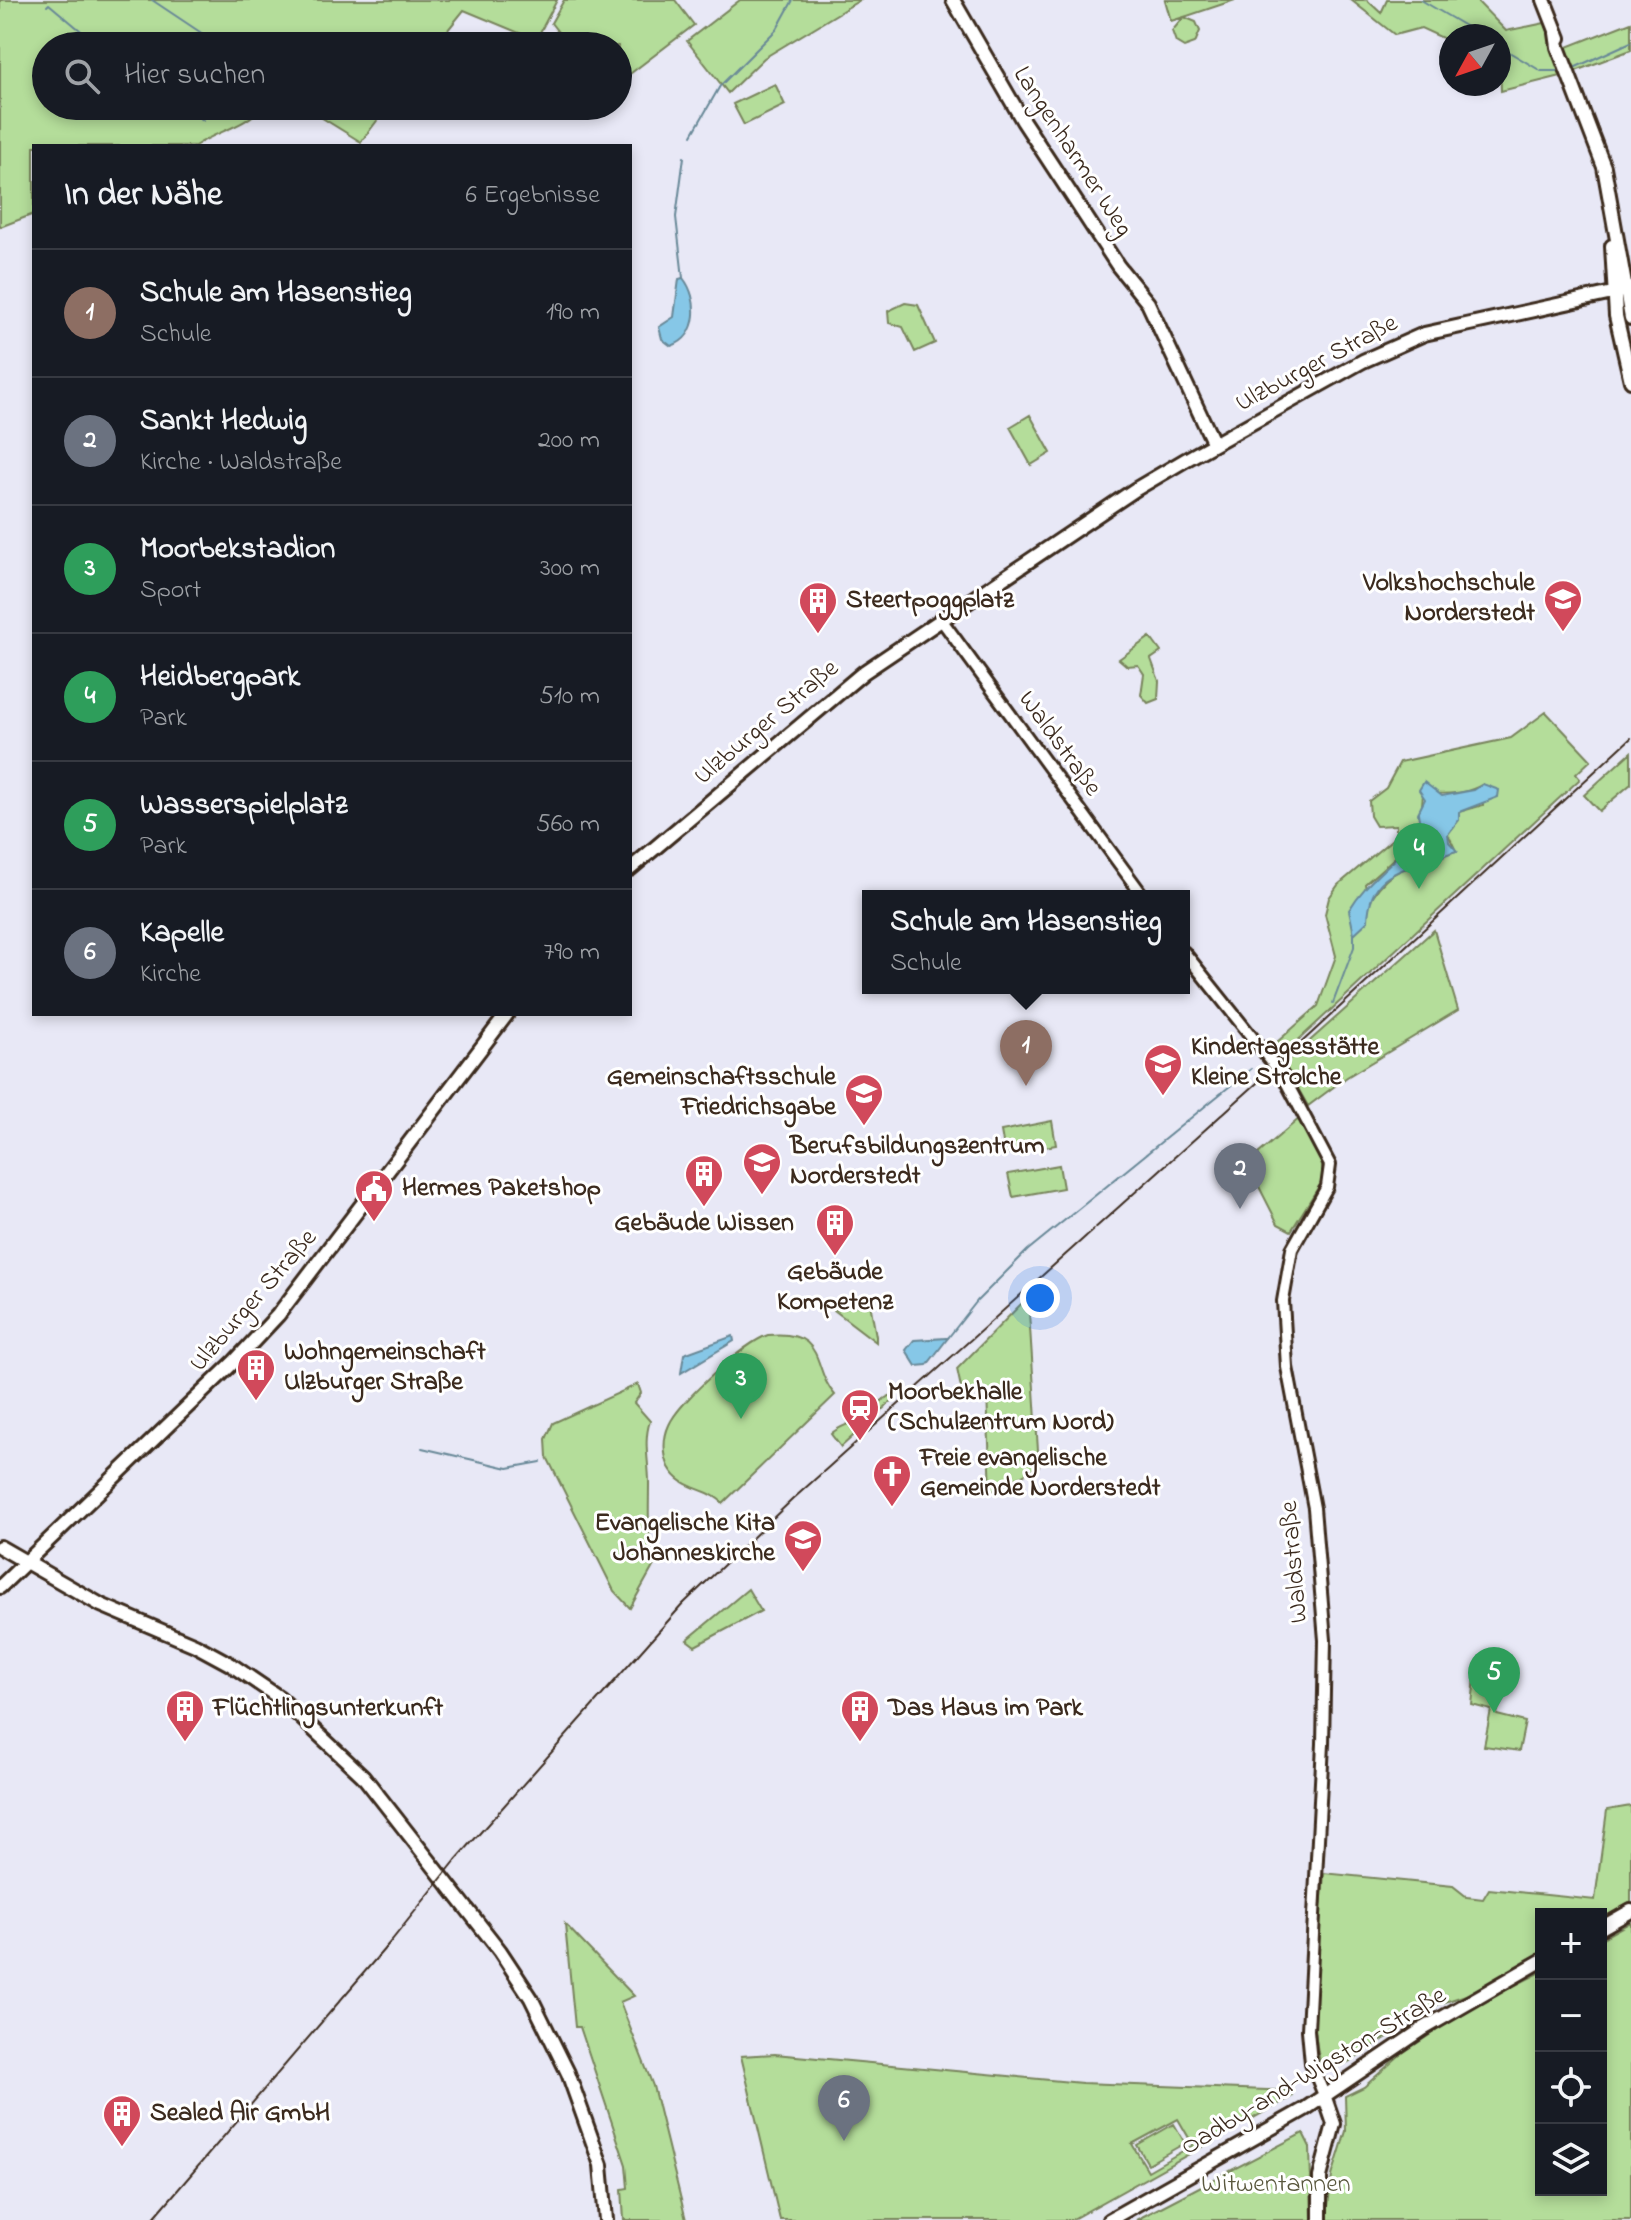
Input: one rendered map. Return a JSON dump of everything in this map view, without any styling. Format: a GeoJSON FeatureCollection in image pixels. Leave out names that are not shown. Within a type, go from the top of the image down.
{"type":"FeatureCollection","features":[{"type":"Feature","properties":{"kind":"main road","name":"Langenharmer Weg"},"geometry":{"type":"LineString","coordinates":[[953,0],[1023,121],[1133,287],[1148,303],[1180,378],[1214,444]]}},
{"type":"Feature","properties":{"kind":"main road","name":"Langenharmer Weg"},"geometry":{"type":"LineString","coordinates":[[960,0],[976,39]]}},
{"type":"Feature","properties":{"kind":"main road"},"geometry":{"type":"LineString","coordinates":[[1544,0],[1558,47],[1604,167],[1631,318]]}},
{"type":"Feature","properties":{"kind":"main road"},"geometry":{"type":"LineString","coordinates":[[1624,290],[1631,381]]}},
{"type":"Feature","properties":{"kind":"main road","name":"Ulzburger Straße"},"geometry":{"type":"LineString","coordinates":[[632,867],[824,702],[940,618],[1019,567],[1038,550],[1050,546],[1200,451],[1413,338],[1452,325],[1624,290]]}},
{"type":"Feature","properties":{"kind":"main road","name":"Langenharmer Weg"},"geometry":{"type":"LineString","coordinates":[[1180,378],[1182,395],[1198,433],[1200,451]]}},
{"type":"Feature","properties":{"kind":"main road","name":"Ulzburger Straße"},"geometry":{"type":"LineString","coordinates":[[0,1587],[235,1361],[278,1315],[505,1016]]}},
{"type":"Feature","properties":{"kind":"main road"},"geometry":{"type":"LineString","coordinates":[[0,1547],[28,1560],[77,1593],[162,1630],[262,1684],[322,1734],[385,1800],[531,1998],[568,2073],[603,2170],[606,2220]]}},
{"type":"Feature","properties":{"kind":"main road"},"geometry":{"type":"LineString","coordinates":[[1607,1925],[1631,1911]]}},
{"type":"Feature","properties":{"kind":"main road","name":"Oadby-and-Wigston-Straße"},"geometry":{"type":"LineString","coordinates":[[1109,2220],[1324,2095],[1423,2029],[1535,1964]]}},
{"type":"Feature","properties":{"kind":"main road","name":"Waldstraße"},"geometry":{"type":"LineString","coordinates":[[1320,2220],[1320,2177],[1334,2124],[1324,2095]]}},
{"type":"Feature","properties":{"kind":"street","name":"Waldstraße"},"geometry":{"type":"LineString","coordinates":[[940,618],[1139,890]]}},
{"type":"Feature","properties":{"kind":"street","name":"Waldstraße"},"geometry":{"type":"LineString","coordinates":[[1190,960],[1283,1076],[1330,1165],[1327,1187],[1292,1249],[1283,1301],[1287,1367],[1314,1508],[1325,1640],[1323,1744],[1308,2030],[1311,2063],[1324,2095]]}},
{"type":"Feature","properties":{"kind":"green space"},"geometry":{"type":"Polygon","coordinates":[[[0,0],[557,0],[540,32],[517,32],[464,10],[446,32],[32,32],[32,120],[246,120],[199,144],[32,144],[32,215],[0,227],[0,0]]]}},
{"type":"Feature","properties":{"kind":"green space"},"geometry":{"type":"Polygon","coordinates":[[[564,0],[675,0],[694,25],[632,72],[632,32],[558,32],[551,23],[564,0]]]}},
{"type":"Feature","properties":{"kind":"green space"},"geometry":{"type":"Polygon","coordinates":[[[740,0],[860,0],[764,58],[728,93],[687,41],[740,0]]]}},
{"type":"Feature","properties":{"kind":"green space"},"geometry":{"type":"Polygon","coordinates":[[[1165,0],[1235,0],[1171,21],[1165,0]]]}},
{"type":"Feature","properties":{"kind":"green space"},"geometry":{"type":"Polygon","coordinates":[[[1351,0],[1367,0],[1381,13],[1387,0],[1476,0],[1499,24],[1439,24],[1439,36],[1421,28],[1395,35],[1351,0]]]}},
{"type":"Feature","properties":{"kind":"green space"},"geometry":{"type":"Polygon","coordinates":[[[1184,17],[1196,22],[1200,31],[1195,43],[1184,47],[1176,42],[1172,31],[1184,17]]]}},
{"type":"Feature","properties":{"kind":"green space"},"geometry":{"type":"Polygon","coordinates":[[[1631,22],[1631,50],[1565,75],[1511,88],[1511,30],[1545,23],[1555,52],[1631,22]]]}},
{"type":"Feature","properties":{"kind":"green space"},"geometry":{"type":"Polygon","coordinates":[[[775,84],[785,105],[744,125],[733,104],[775,84]]]}},
{"type":"Feature","properties":{"kind":"green space"},"geometry":{"type":"Polygon","coordinates":[[[326,120],[378,120],[361,142],[326,120]]]}},
{"type":"Feature","properties":{"kind":"green space"},"geometry":{"type":"Polygon","coordinates":[[[905,303],[918,305],[935,343],[915,352],[903,327],[889,323],[888,311],[905,303]]]}},
{"type":"Feature","properties":{"kind":"green space"},"geometry":{"type":"Polygon","coordinates":[[[1030,415],[1051,453],[1031,465],[1010,427],[1030,415]]]}},
{"type":"Feature","properties":{"kind":"green space"},"geometry":{"type":"Polygon","coordinates":[[[1150,637],[1161,652],[1151,659],[1159,681],[1158,699],[1148,703],[1141,695],[1144,674],[1138,665],[1127,666],[1119,659],[1150,637]]]}},
{"type":"Feature","properties":{"kind":"green space"},"geometry":{"type":"Polygon","coordinates":[[[1546,712],[1591,760],[1576,774],[1580,779],[1278,1059],[1269,1049],[1318,1006],[1336,956],[1325,914],[1329,898],[1338,885],[1396,836],[1396,825],[1376,826],[1370,816],[1369,801],[1386,788],[1400,762],[1511,738],[1546,712]],[[1483,784],[1461,792],[1423,794],[1420,826],[1410,844],[1365,884],[1368,905],[1379,887],[1392,875],[1456,851],[1448,834],[1459,820],[1459,812],[1483,805],[1483,784]]]}},
{"type":"Feature","properties":{"kind":"green space"},"geometry":{"type":"Polygon","coordinates":[[[1631,752],[1631,784],[1599,811],[1584,795],[1631,752]]]}},
{"type":"Feature","properties":{"kind":"green space"},"geometry":{"type":"Polygon","coordinates":[[[1434,930],[1458,1010],[1347,1077],[1308,1106],[1284,1064],[1434,930]]]}},
{"type":"Feature","properties":{"kind":"green space"},"geometry":{"type":"Polygon","coordinates":[[[1301,1117],[1320,1155],[1324,1178],[1291,1231],[1278,1224],[1252,1173],[1262,1163],[1258,1154],[1301,1117]]]}},
{"type":"Feature","properties":{"kind":"green space"},"geometry":{"type":"Polygon","coordinates":[[[1052,1121],[1056,1145],[1005,1154],[1001,1131],[1052,1121]]]}},
{"type":"Feature","properties":{"kind":"green space"},"geometry":{"type":"Polygon","coordinates":[[[1059,1165],[1063,1188],[1013,1197],[1008,1174],[1059,1165]]]}},
{"type":"Feature","properties":{"kind":"green space"},"geometry":{"type":"Polygon","coordinates":[[[1028,1297],[1039,1466],[991,1492],[987,1393],[963,1397],[957,1369],[1028,1297]]]}},
{"type":"Feature","properties":{"kind":"green space"},"geometry":{"type":"Polygon","coordinates":[[[870,1303],[876,1336],[876,1342],[834,1310],[870,1303]]]}},
{"type":"Feature","properties":{"kind":"green space"},"geometry":{"type":"Polygon","coordinates":[[[768,1335],[787,1335],[809,1344],[835,1395],[723,1503],[675,1475],[666,1457],[666,1435],[675,1415],[698,1389],[744,1349],[768,1335]]]}},
{"type":"Feature","properties":{"kind":"green space"},"geometry":{"type":"Polygon","coordinates":[[[638,1384],[641,1393],[634,1403],[650,1421],[647,1444],[649,1534],[654,1565],[630,1608],[614,1591],[547,1457],[546,1439],[553,1423],[638,1384]]]}},
{"type":"Feature","properties":{"kind":"green space"},"geometry":{"type":"Polygon","coordinates":[[[892,1395],[895,1398],[841,1447],[831,1434],[892,1395]]]}},
{"type":"Feature","properties":{"kind":"green space"},"geometry":{"type":"Polygon","coordinates":[[[748,1589],[761,1611],[695,1646],[687,1640],[748,1589]]]}},
{"type":"Feature","properties":{"kind":"green space"},"geometry":{"type":"Polygon","coordinates":[[[1475,1677],[1504,1682],[1497,1715],[1525,1722],[1519,1751],[1484,1746],[1491,1710],[1472,1705],[1475,1677]]]}},
{"type":"Feature","properties":{"kind":"green space"},"geometry":{"type":"Polygon","coordinates":[[[1631,1806],[1631,1902],[1607,1916],[1607,1908],[1535,1908],[1535,1957],[1469,1994],[1439,2004],[1350,2061],[1324,2072],[1318,2053],[1314,2003],[1324,1873],[1453,1886],[1467,1897],[1483,1899],[1489,1889],[1595,1900],[1607,1810],[1631,1806]]]}},
{"type":"Feature","properties":{"kind":"green space"},"geometry":{"type":"Polygon","coordinates":[[[1631,1922],[1631,2220],[1326,2220],[1332,2176],[1346,2131],[1345,2096],[1364,2087],[1401,2054],[1465,2011],[1535,1975],[1535,2196],[1607,2196],[1607,1936],[1631,1922]]]}},
{"type":"Feature","properties":{"kind":"green space"},"geometry":{"type":"Polygon","coordinates":[[[565,1924],[634,1996],[620,2002],[653,2086],[686,2220],[624,2220],[622,2189],[628,2188],[626,2165],[580,2027],[575,2027],[565,1924]]]}},
{"type":"Feature","properties":{"kind":"green space"},"geometry":{"type":"Polygon","coordinates":[[[775,2054],[1082,2083],[1293,2091],[1291,2097],[1071,2220],[780,2220],[741,2056],[775,2054]],[[1178,2119],[1132,2144],[1148,2171],[1193,2145],[1178,2119]]]}},
{"type":"Feature","properties":{"kind":"green space"},"geometry":{"type":"Polygon","coordinates":[[[1174,2124],[1185,2143],[1148,2164],[1137,2145],[1174,2124]]]}},
{"type":"Feature","properties":{"kind":"green space","name":"Witwentannen"},"geometry":{"type":"Polygon","coordinates":[[[1303,2133],[1310,2147],[1312,2220],[1136,2220],[1303,2133]]]}},
{"type":"Feature","properties":{"kind":"water"},"geometry":{"type":"Polygon","coordinates":[[[683,278],[692,296],[694,316],[687,334],[671,346],[662,339],[659,327],[674,317],[679,279],[683,278]]]}},
{"type":"Feature","properties":{"kind":"water"},"geometry":{"type":"Polygon","coordinates":[[[1424,782],[1442,796],[1474,790],[1483,784],[1499,790],[1498,797],[1459,812],[1459,820],[1448,834],[1449,842],[1457,851],[1404,869],[1385,879],[1373,895],[1368,921],[1354,934],[1349,910],[1366,887],[1404,849],[1420,826],[1418,813],[1425,799],[1419,790],[1424,782]]]}},
{"type":"Feature","properties":{"kind":"water"},"geometry":{"type":"Polygon","coordinates":[[[733,1336],[734,1341],[681,1373],[684,1354],[733,1336]]]}},
{"type":"Feature","properties":{"kind":"water"},"geometry":{"type":"Polygon","coordinates":[[[948,1338],[927,1365],[916,1366],[906,1350],[914,1340],[948,1338]]]}},
{"type":"Feature","properties":{"kind":"waterway"},"geometry":{"type":"LineString","coordinates":[[152,0],[200,32]]}},
{"type":"Feature","properties":{"kind":"waterway"},"geometry":{"type":"LineString","coordinates":[[692,135],[720,86],[777,29],[793,0]]}},
{"type":"Feature","properties":{"kind":"waterway"},"geometry":{"type":"LineString","coordinates":[[1421,0],[1462,24]]}},
{"type":"Feature","properties":{"kind":"waterway"},"geometry":{"type":"LineString","coordinates":[[47,6],[49,4],[82,32]]}},
{"type":"Feature","properties":{"kind":"waterway"},"geometry":{"type":"LineString","coordinates":[[1576,67],[1631,42]]}},
{"type":"Feature","properties":{"kind":"waterway"},"geometry":{"type":"LineString","coordinates":[[1511,53],[1541,71],[1560,71]]}},
{"type":"Feature","properties":{"kind":"waterway"},"geometry":{"type":"LineString","coordinates":[[683,278],[676,217],[684,157]]}},
{"type":"Feature","properties":{"kind":"waterway"},"geometry":{"type":"LineString","coordinates":[[1333,1003],[1354,947],[1354,934]]}},
{"type":"Feature","properties":{"kind":"waterway"},"geometry":{"type":"LineString","coordinates":[[948,1338],[977,1301],[1028,1250],[1251,1069]]}},
{"type":"Feature","properties":{"kind":"waterway"},"geometry":{"type":"LineString","coordinates":[[422,1448],[508,1468],[541,1462]]}},
{"type":"Feature","properties":{"kind":"railway"},"geometry":{"type":"LineString","coordinates":[[152,2220],[392,1940],[456,1860],[683,1604],[793,1499],[1276,1066],[1631,738]]}},
{"type":"Feature","properties":{"kind":"place","name":"Volkshochschule Norderstedt"},"geometry":{"type":"Point","coordinates":[1563,633]}},
{"type":"Feature","properties":{"kind":"place","name":"Steertpoggplatz"},"geometry":{"type":"Point","coordinates":[818,635]}},
{"type":"Feature","properties":{"kind":"place","name":"Heidbergpark"},"geometry":{"type":"Point","coordinates":[1419,889]}},
{"type":"Feature","properties":{"kind":"place","name":"Schule am Hasenstieg"},"geometry":{"type":"Point","coordinates":[1026,1086]}},
{"type":"Feature","properties":{"kind":"place","name":"Kindertagesstätte Kleine Strolche"},"geometry":{"type":"Point","coordinates":[1163,1097]}},
{"type":"Feature","properties":{"kind":"place","name":"Gemeinschaftsschule Friedrichsgabe"},"geometry":{"type":"Point","coordinates":[864,1127]}},
{"type":"Feature","properties":{"kind":"place","name":"Berufsbildungszentrum Norderstedt"},"geometry":{"type":"Point","coordinates":[762,1196]}},
{"type":"Feature","properties":{"kind":"place","name":"Gebäude Wissen"},"geometry":{"type":"Point","coordinates":[704,1208]}},
{"type":"Feature","properties":{"kind":"place","name":"Sankt Hedwig"},"geometry":{"type":"Point","coordinates":[1240,1209]}},
{"type":"Feature","properties":{"kind":"place","name":"Hermes Paketshop"},"geometry":{"type":"Point","coordinates":[374,1223]}},
{"type":"Feature","properties":{"kind":"place","name":"Gebäude Kompetenz"},"geometry":{"type":"Point","coordinates":[835,1257]}},
{"type":"Feature","properties":{"kind":"place","name":"Wohngemeinschaft Ulzburger Straße"},"geometry":{"type":"Point","coordinates":[256,1402]}},
{"type":"Feature","properties":{"kind":"place","name":"Moorbekstadion"},"geometry":{"type":"Point","coordinates":[741,1419]}},
{"type":"Feature","properties":{"kind":"place","name":"Moorbekhalle (Schulzentrum Nord)"},"geometry":{"type":"Point","coordinates":[860,1442]}},
{"type":"Feature","properties":{"kind":"place","name":"Freie evangelische Gemeinde Norderstedt"},"geometry":{"type":"Point","coordinates":[892,1508]}},
{"type":"Feature","properties":{"kind":"place","name":"Evangelische Kita Johanneskirche"},"geometry":{"type":"Point","coordinates":[803,1573]}},
{"type":"Feature","properties":{"kind":"place","name":"Wasserspielplatz"},"geometry":{"type":"Point","coordinates":[1494,1713]}},
{"type":"Feature","properties":{"kind":"place","name":"Flüchtlingsunterkunft"},"geometry":{"type":"Point","coordinates":[185,1743]}},
{"type":"Feature","properties":{"kind":"place","name":"Das Haus im Park"},"geometry":{"type":"Point","coordinates":[860,1743]}},
{"type":"Feature","properties":{"kind":"place","name":"Kapelle"},"geometry":{"type":"Point","coordinates":[844,2141]}},
{"type":"Feature","properties":{"kind":"place","name":"Sealed Air GmbH"},"geometry":{"type":"Point","coordinates":[122,2148]}}]}
